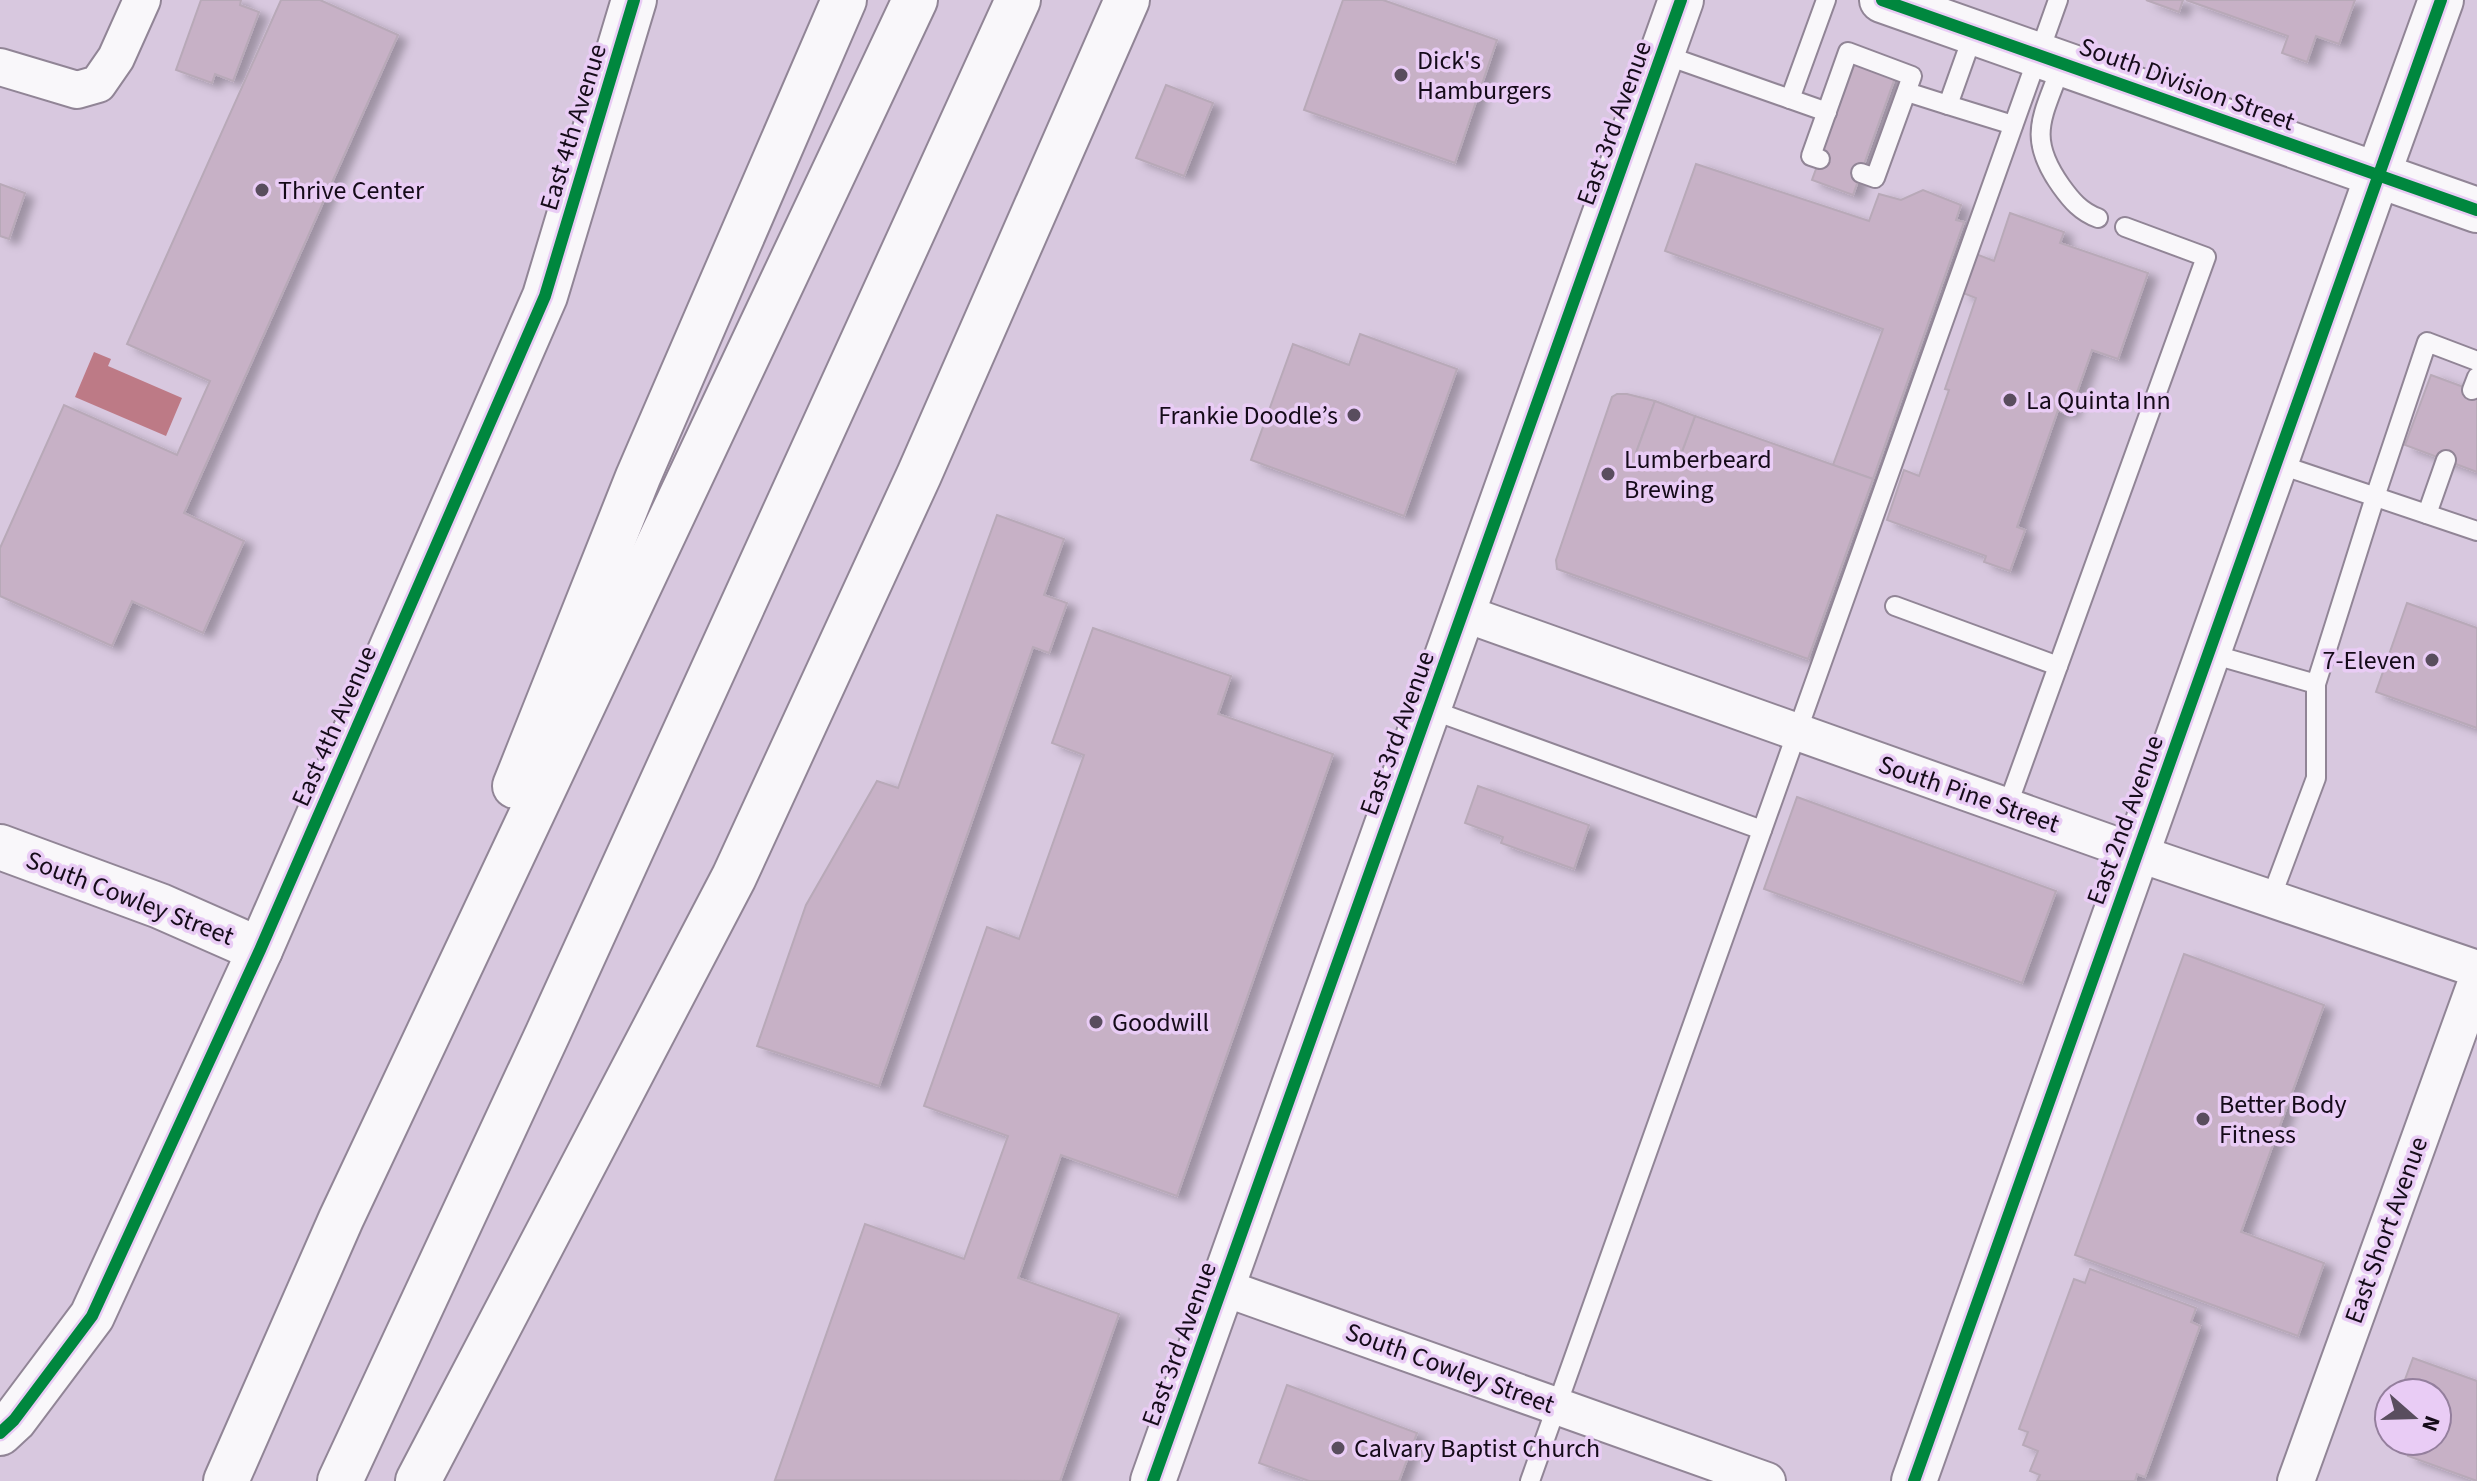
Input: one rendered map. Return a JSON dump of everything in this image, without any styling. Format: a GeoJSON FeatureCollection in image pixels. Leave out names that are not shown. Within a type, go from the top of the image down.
{"type":"FeatureCollection","features":[{"type":"Feature","properties":{"kind":"main road","name":"East 4th Avenue"},"geometry":{"type":"LineString","coordinates":[[0,1433],[14,1420],[92,1316],[260,950],[545,296],[634,0]]}},
{"type":"Feature","properties":{"kind":"main road"},"geometry":{"type":"LineString","coordinates":[[341,1219],[638,477],[844,0]]}},
{"type":"Feature","properties":{"kind":"main road"},"geometry":{"type":"LineString","coordinates":[[226,1481],[341,1219],[915,0]]}},
{"type":"Feature","properties":{"kind":"main road"},"geometry":{"type":"LineString","coordinates":[[340,1481],[548,1033],[1018,0]]}},
{"type":"Feature","properties":{"kind":"main road"},"geometry":{"type":"LineString","coordinates":[[418,1481],[734,877],[919,475],[1127,0]]}},
{"type":"Feature","properties":{"kind":"main road","name":"East 3rd Avenue"},"geometry":{"type":"LineString","coordinates":[[1153,1481],[1681,0]]}},
{"type":"Feature","properties":{"kind":"main road","name":"South Division Street"},"geometry":{"type":"LineString","coordinates":[[1882,0],[2477,210]]}},
{"type":"Feature","properties":{"kind":"main road","name":"East 2nd Avenue"},"geometry":{"type":"LineString","coordinates":[[1914,1481],[2441,0]]}},
{"type":"Feature","properties":{"kind":"main road","name":"South Cowley Street"},"geometry":{"type":"LineString","coordinates":[[0,847],[160,906],[260,950]]}},
{"type":"Feature","properties":{"kind":"street"},"geometry":{"type":"LineString","coordinates":[[0,67],[77,90],[98,84],[116,58],[142,0]]}},
{"type":"Feature","properties":{"kind":"street","name":"South Pine Street"},"geometry":{"type":"LineString","coordinates":[[1463,613],[1796,734],[2477,969]]}},
{"type":"Feature","properties":{"kind":"street","name":"East Short Avenue"},"geometry":{"type":"LineString","coordinates":[[2296,1481],[2477,980]]}},
{"type":"Feature","properties":{"kind":"street","name":"South Cowley Street"},"geometry":{"type":"LineString","coordinates":[[1222,1287],[1767,1481]]}},
{"type":"Feature","properties":{"kind":"lane"},"geometry":{"type":"LineString","coordinates":[[1790,99],[1826,0]]}},
{"type":"Feature","properties":{"kind":"lane"},"geometry":{"type":"LineString","coordinates":[[2058,0],[2039,141],[2046,164],[2068,196],[2088,215],[2098,218]]}},
{"type":"Feature","properties":{"kind":"lane"},"geometry":{"type":"LineString","coordinates":[[1948,105],[1974,32]]}},
{"type":"Feature","properties":{"kind":"lane"},"geometry":{"type":"LineString","coordinates":[[1820,159],[1811,156],[1827,112],[1838,93],[1848,52],[1912,76],[1907,92],[1891,112],[1875,178],[1861,173]]}},
{"type":"Feature","properties":{"kind":"lane"},"geometry":{"type":"LineString","coordinates":[[1662,54],[1827,112]]}},
{"type":"Feature","properties":{"kind":"lane"},"geometry":{"type":"LineString","coordinates":[[1530,1481],[2013,125],[2050,58]]}},
{"type":"Feature","properties":{"kind":"lane"},"geometry":{"type":"LineString","coordinates":[[1907,92],[2013,125]]}},
{"type":"Feature","properties":{"kind":"lane"},"geometry":{"type":"LineString","coordinates":[[2007,807],[2206,257],[2125,227]]}},
{"type":"Feature","properties":{"kind":"lane"},"geometry":{"type":"LineString","coordinates":[[2271,898],[2316,778],[2316,684],[2427,342],[2477,361]]}},
{"type":"Feature","properties":{"kind":"lane"},"geometry":{"type":"LineString","coordinates":[[2427,514],[2446,460]]}},
{"type":"Feature","properties":{"kind":"lane"},"geometry":{"type":"LineString","coordinates":[[2275,463],[2477,531]]}},
{"type":"Feature","properties":{"kind":"lane"},"geometry":{"type":"LineString","coordinates":[[1895,606],[2058,666]]}},
{"type":"Feature","properties":{"kind":"lane"},"geometry":{"type":"LineString","coordinates":[[2208,653],[2316,684]]}},
{"type":"Feature","properties":{"kind":"lane"},"geometry":{"type":"LineString","coordinates":[[1429,709],[1762,830]]}},
{"type":"Feature","properties":{"kind":"shaded area"},"geometry":{"type":"Polygon","coordinates":[[[94,352],[111,359],[108,366],[182,398],[166,436],[75,397],[94,352]]]}},
{"type":"Feature","properties":{"kind":"building"},"geometry":{"type":"Polygon","coordinates":[[[201,0],[241,0],[240,5],[259,12],[233,81],[215,74],[212,83],[176,70],[201,0]]]}},
{"type":"Feature","properties":{"kind":"building","name":"Thrive Center"},"geometry":{"type":"Polygon","coordinates":[[[281,0],[320,0],[398,35],[184,513],[244,541],[203,633],[132,601],[112,646],[0,596],[0,548],[64,405],[177,455],[210,381],[127,344],[281,0]]]}},
{"type":"Feature","properties":{"kind":"building","name":"Dick's Hamburgers"},"geometry":{"type":"Polygon","coordinates":[[[1343,0],[1383,0],[1497,40],[1455,163],[1304,110],[1343,0]]]}},
{"type":"Feature","properties":{"kind":"building"},"geometry":{"type":"Polygon","coordinates":[[[2146,0],[2183,0],[2179,12],[2146,0]]]}},
{"type":"Feature","properties":{"kind":"building"},"geometry":{"type":"Polygon","coordinates":[[[2186,0],[2355,0],[2339,44],[2316,36],[2307,62],[2282,53],[2288,36],[2186,0]]]}},
{"type":"Feature","properties":{"kind":"building"},"geometry":{"type":"Polygon","coordinates":[[[1856,60],[1896,75],[1853,195],[1812,180],[1856,60]]]}},
{"type":"Feature","properties":{"kind":"building"},"geometry":{"type":"Polygon","coordinates":[[[1166,85],[1213,103],[1184,176],[1136,158],[1166,85]]]}},
{"type":"Feature","properties":{"kind":"building"},"geometry":{"type":"Polygon","coordinates":[[[1696,164],[1869,221],[1879,194],[1901,200],[1923,190],[1961,205],[1956,220],[1964,222],[1873,479],[1833,465],[1883,329],[1665,251],[1696,164]]]}},
{"type":"Feature","properties":{"kind":"building"},"geometry":{"type":"Polygon","coordinates":[[[0,184],[25,193],[9,239],[0,236],[0,184]]]}},
{"type":"Feature","properties":{"kind":"building","name":"La Quinta Inn"},"geometry":{"type":"Polygon","coordinates":[[[2010,213],[2064,232],[2060,243],[2148,273],[2118,359],[2092,350],[2069,415],[2058,410],[2017,527],[2025,530],[2010,571],[1984,562],[1986,556],[1887,520],[1904,470],[1919,476],[1949,390],[1945,389],[1976,298],[1963,293],[1976,254],[1994,261],[2010,213]]]}},
{"type":"Feature","properties":{"kind":"building","name":"Frankie Doodle’s"},"geometry":{"type":"Polygon","coordinates":[[[1360,334],[1457,369],[1404,516],[1251,460],[1293,344],[1349,365],[1360,334]]]}},
{"type":"Feature","properties":{"kind":"building"},"geometry":{"type":"Polygon","coordinates":[[[2431,375],[2477,392],[2477,472],[2405,445],[2431,375]]]}},
{"type":"Feature","properties":{"kind":"building"},"geometry":{"type":"Polygon","coordinates":[[[1617,394],[1655,401],[1636,453],[1676,468],[1695,416],[1873,479],[1808,659],[1557,569],[1556,560],[1612,397],[1617,394]]]}},
{"type":"Feature","properties":{"kind":"building"},"geometry":{"type":"Polygon","coordinates":[[[1655,401],[1695,416],[1676,468],[1636,453],[1655,401]]]}},
{"type":"Feature","properties":{"kind":"building"},"geometry":{"type":"Polygon","coordinates":[[[997,515],[1064,539],[1044,595],[1067,603],[1049,653],[1033,647],[879,1086],[757,1046],[806,905],[877,781],[898,788],[997,515]]]}},
{"type":"Feature","properties":{"kind":"building","name":"7-Eleven"},"geometry":{"type":"Polygon","coordinates":[[[2407,603],[2477,628],[2477,728],[2376,692],[2407,603]]]}},
{"type":"Feature","properties":{"kind":"building","name":"Goodwill"},"geometry":{"type":"Polygon","coordinates":[[[1093,628],[1231,676],[1218,714],[1333,754],[1177,1196],[1061,1155],[1018,1278],[1119,1314],[1060,1481],[775,1480],[865,1224],[964,1259],[1008,1136],[924,1106],[987,927],[1019,939],[1084,755],[1052,743],[1093,628]]]}},
{"type":"Feature","properties":{"kind":"building"},"geometry":{"type":"Polygon","coordinates":[[[1478,786],[1589,825],[1574,869],[1501,843],[1503,837],[1465,823],[1478,786]]]}},
{"type":"Feature","properties":{"kind":"building"},"geometry":{"type":"Polygon","coordinates":[[[1797,797],[2056,891],[2022,983],[1764,889],[1797,797]]]}},
{"type":"Feature","properties":{"kind":"building","name":"Better Body Fitness"},"geometry":{"type":"Polygon","coordinates":[[[2184,954],[2324,1005],[2241,1232],[2324,1263],[2298,1336],[2075,1255],[2184,954]]]}},
{"type":"Feature","properties":{"kind":"building"},"geometry":{"type":"Polygon","coordinates":[[[2090,1269],[2196,1308],[2191,1322],[2200,1326],[2145,1477],[2137,1474],[2135,1481],[2037,1481],[2040,1475],[2030,1471],[2038,1451],[2023,1445],[2028,1432],[2019,1429],[2074,1279],[2085,1283],[2090,1269]]]}},
{"type":"Feature","properties":{"kind":"building"},"geometry":{"type":"Polygon","coordinates":[[[2413,1358],[2477,1381],[2477,1481],[2411,1457],[2453,1457],[2453,1377],[2406,1377],[2413,1358]]]}},
{"type":"Feature","properties":{"kind":"building","name":"Calvary Baptist Church"},"geometry":{"type":"Polygon","coordinates":[[[1287,1385],[1417,1433],[1399,1481],[1309,1481],[1259,1463],[1287,1385]]]}},
{"type":"Feature","properties":{"kind":"cycle path"},"geometry":{"type":"LineString","coordinates":[[0,1433],[14,1420],[92,1316],[260,950],[545,296],[634,0]]}},
{"type":"Feature","properties":{"kind":"cycle path"},"geometry":{"type":"LineString","coordinates":[[1153,1481],[1681,0]]}},
{"type":"Feature","properties":{"kind":"cycle path"},"geometry":{"type":"LineString","coordinates":[[1882,0],[2477,210]]}},
{"type":"Feature","properties":{"kind":"cycle path"},"geometry":{"type":"LineString","coordinates":[[1914,1481],[2441,0]]}},
{"type":"Feature","properties":{"kind":"place","name":"Dick's Hamburgers"},"geometry":{"type":"Point","coordinates":[1401,75]}},
{"type":"Feature","properties":{"kind":"place","name":"Thrive Center"},"geometry":{"type":"Point","coordinates":[262,190]}},
{"type":"Feature","properties":{"kind":"place","name":"La Quinta Inn"},"geometry":{"type":"Point","coordinates":[2010,400]}},
{"type":"Feature","properties":{"kind":"place","name":"Frankie Doodle’s"},"geometry":{"type":"Point","coordinates":[1354,415]}},
{"type":"Feature","properties":{"kind":"place","name":"Lumberbeard Brewing"},"geometry":{"type":"Point","coordinates":[1608,474]}},
{"type":"Feature","properties":{"kind":"place","name":"7-Eleven"},"geometry":{"type":"Point","coordinates":[2432,660]}},
{"type":"Feature","properties":{"kind":"place","name":"Goodwill"},"geometry":{"type":"Point","coordinates":[1096,1022]}},
{"type":"Feature","properties":{"kind":"place","name":"Better Body Fitness"},"geometry":{"type":"Point","coordinates":[2203,1119]}},
{"type":"Feature","properties":{"kind":"place","name":"Calvary Baptist Church"},"geometry":{"type":"Point","coordinates":[1338,1448]}}]}
